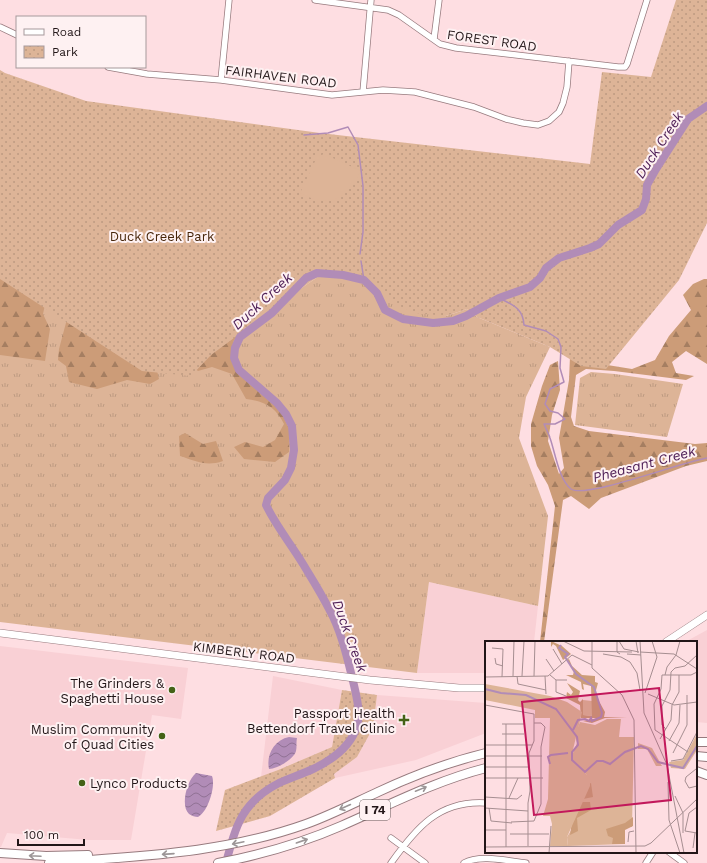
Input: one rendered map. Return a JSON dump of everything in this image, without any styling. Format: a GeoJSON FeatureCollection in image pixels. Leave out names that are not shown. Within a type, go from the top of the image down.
{"type":"FeatureCollection","features":[{"type":"Feature","properties":{"kind":"highway","name":"I 74"},"geometry":{"type":"LineString","coordinates":[[49,863],[175,854],[207,850],[270,836],[312,822],[422,773],[485,753]]}},
{"type":"Feature","properties":{"kind":"highway"},"geometry":{"type":"LineString","coordinates":[[697,756],[707,757]]}},
{"type":"Feature","properties":{"kind":"highway","name":"I 74"},"geometry":{"type":"LineString","coordinates":[[218,863],[265,853],[312,838],[422,788],[485,768]]}},
{"type":"Feature","properties":{"kind":"highway"},"geometry":{"type":"LineString","coordinates":[[697,771],[707,775]]}},
{"type":"Feature","properties":{"kind":"highway"},"geometry":{"type":"LineString","coordinates":[[0,852],[46,856],[93,855],[116,858]]}},
{"type":"Feature","properties":{"kind":"main road"},"geometry":{"type":"LineString","coordinates":[[668,641],[707,615]]}},
{"type":"Feature","properties":{"kind":"main road","name":"KIMBERLY ROAD"},"geometry":{"type":"LineString","coordinates":[[0,633],[370,680],[459,688],[485,688]]}},
{"type":"Feature","properties":{"kind":"street"},"geometry":{"type":"LineString","coordinates":[[221,80],[229,0]]}},
{"type":"Feature","properties":{"kind":"street","name":"FOREST ROAD"},"geometry":{"type":"LineString","coordinates":[[315,0],[388,10],[399,15],[440,44],[456,48],[618,67],[625,67],[628,64],[647,0]]}},
{"type":"Feature","properties":{"kind":"street"},"geometry":{"type":"LineString","coordinates":[[363,92],[371,0]]}},
{"type":"Feature","properties":{"kind":"street"},"geometry":{"type":"LineString","coordinates":[[434,39],[438,0]]}},
{"type":"Feature","properties":{"kind":"street"},"geometry":{"type":"LineString","coordinates":[[0,27],[16,35]]}},
{"type":"Feature","properties":{"kind":"street","name":"FAIRHAVEN ROAD"},"geometry":{"type":"LineString","coordinates":[[114,68],[147,74],[221,80],[332,95],[382,90],[415,92],[474,107],[523,124],[538,125],[549,121],[559,112],[564,104],[569,61]]}},
{"type":"Feature","properties":{"kind":"street"},"geometry":{"type":"LineString","coordinates":[[391,863],[426,821],[446,809],[465,804],[485,803]]}},
{"type":"Feature","properties":{"kind":"street"},"geometry":{"type":"LineString","coordinates":[[391,838],[425,863]]}},
{"type":"Feature","properties":{"kind":"street"},"geometry":{"type":"LineString","coordinates":[[646,863],[652,853]]}},
{"type":"Feature","properties":{"kind":"street"},"geometry":{"type":"LineString","coordinates":[[670,853],[684,863]]}},
{"type":"Feature","properties":{"kind":"street"},"geometry":{"type":"LineString","coordinates":[[464,863],[475,859],[526,863]]}},
{"type":"Feature","properties":{"kind":"shaded area"},"geometry":{"type":"Polygon","coordinates":[[[429,582],[538,606],[534,641],[485,641],[485,673],[417,673],[429,582]]]}},
{"type":"Feature","properties":{"kind":"shaded area"},"geometry":{"type":"Polygon","coordinates":[[[707,630],[707,723],[697,722],[697,641],[687,641],[707,630]]]}},
{"type":"Feature","properties":{"kind":"shaded area"},"geometry":{"type":"Polygon","coordinates":[[[0,646],[188,668],[181,719],[152,715],[131,840],[89,840],[7,833],[0,847],[0,646]]]}},
{"type":"Feature","properties":{"kind":"shaded area"},"geometry":{"type":"Polygon","coordinates":[[[273,676],[342,690],[332,747],[261,777],[273,676]]]}},
{"type":"Feature","properties":{"kind":"shaded area"},"geometry":{"type":"Polygon","coordinates":[[[377,695],[485,703],[485,733],[416,760],[335,778],[334,774],[357,757],[373,728],[377,695]]]}},
{"type":"Feature","properties":{"kind":"green space","name":"Duck Creek Park"},"geometry":{"type":"Polygon","coordinates":[[[676,0],[707,0],[707,223],[679,280],[606,369],[581,366],[550,347],[477,317],[467,309],[446,316],[416,313],[399,306],[366,277],[328,270],[211,355],[191,376],[142,371],[0,279],[0,70],[86,101],[320,133],[590,164],[602,72],[651,77],[676,0]]]}},
{"type":"Feature","properties":{"kind":"green space"},"geometry":{"type":"Polygon","coordinates":[[[324,154],[361,171],[355,181],[343,194],[329,200],[311,198],[300,193],[317,157],[324,154]]]}},
{"type":"Feature","properties":{"kind":"green space"},"geometry":{"type":"Polygon","coordinates":[[[328,270],[366,277],[446,316],[467,309],[477,317],[550,347],[526,397],[519,438],[548,516],[538,606],[429,582],[417,673],[0,622],[0,279],[211,355],[328,270]]]}},
{"type":"Feature","properties":{"kind":"green space"},"geometry":{"type":"Polygon","coordinates":[[[0,271],[46,300],[43,314],[50,329],[45,361],[0,355],[0,271]]]}},
{"type":"Feature","properties":{"kind":"green space"},"geometry":{"type":"Polygon","coordinates":[[[707,279],[707,364],[686,351],[672,362],[676,373],[694,376],[686,380],[586,369],[576,375],[571,417],[574,426],[589,431],[695,444],[707,443],[707,461],[686,466],[601,498],[589,509],[571,496],[563,500],[544,641],[540,641],[555,506],[548,485],[537,466],[531,446],[531,424],[550,365],[558,361],[560,390],[552,415],[548,441],[559,474],[564,468],[559,438],[569,380],[570,356],[595,363],[632,369],[655,360],[669,336],[691,310],[683,295],[693,284],[707,279]]]}},
{"type":"Feature","properties":{"kind":"green space"},"geometry":{"type":"Polygon","coordinates":[[[255,318],[263,318],[234,340],[231,351],[233,364],[243,378],[281,411],[290,431],[289,452],[275,462],[244,459],[234,447],[245,442],[263,447],[275,440],[284,424],[277,413],[264,403],[246,399],[232,374],[212,367],[198,371],[191,365],[255,318]]]}},
{"type":"Feature","properties":{"kind":"green space"},"geometry":{"type":"Polygon","coordinates":[[[67,319],[156,366],[159,379],[150,384],[127,380],[97,389],[69,382],[66,366],[58,360],[59,349],[67,319]]]}},
{"type":"Feature","properties":{"kind":"green space"},"geometry":{"type":"Polygon","coordinates":[[[591,372],[683,384],[667,437],[575,425],[580,378],[591,372]]]}},
{"type":"Feature","properties":{"kind":"green space"},"geometry":{"type":"Polygon","coordinates":[[[185,433],[203,444],[216,441],[223,461],[217,463],[206,463],[180,456],[179,436],[185,433]]]}},
{"type":"Feature","properties":{"kind":"green space"},"geometry":{"type":"Polygon","coordinates":[[[342,690],[377,695],[373,728],[357,757],[334,774],[335,778],[270,816],[216,831],[225,790],[278,770],[332,747],[342,690]]]}},
{"type":"Feature","properties":{"kind":"water"},"geometry":{"type":"Polygon","coordinates":[[[289,737],[297,738],[295,754],[285,763],[269,769],[268,764],[272,749],[279,741],[289,737]]]}},
{"type":"Feature","properties":{"kind":"water"},"geometry":{"type":"Polygon","coordinates":[[[196,773],[212,776],[213,780],[212,792],[208,804],[202,814],[198,817],[189,814],[185,805],[187,787],[196,773]]]}},
{"type":"Feature","properties":{"kind":"waterway","name":"Duck Creek"},"geometry":{"type":"LineString","coordinates":[[226,863],[237,826],[242,816],[257,798],[279,783],[309,771],[334,757],[350,740],[358,721],[357,697],[340,635],[333,617],[323,597],[266,505],[268,498],[285,480],[291,468],[294,450],[292,426],[286,414],[277,403],[239,370],[234,358],[235,348],[240,337],[272,313],[306,278],[317,273],[343,275],[364,280],[377,293],[385,310],[403,319],[433,323],[453,321],[466,316],[499,298],[530,287],[540,278],[546,268],[559,258],[599,244],[618,225],[642,210],[646,199],[647,185],[656,169],[688,119],[707,106]]}},
{"type":"Feature","properties":{"kind":"waterway"},"geometry":{"type":"LineString","coordinates":[[304,135],[328,133],[348,127],[358,145],[363,186],[363,232],[360,254]]}},
{"type":"Feature","properties":{"kind":"waterway"},"geometry":{"type":"LineString","coordinates":[[361,261],[364,280]]}},
{"type":"Feature","properties":{"kind":"waterway","name":"Pheasant Creek"},"geometry":{"type":"LineString","coordinates":[[499,298],[513,305],[519,311],[522,315],[524,325],[546,331],[558,339],[561,347],[560,368],[564,382],[550,389],[545,404],[550,411],[558,413],[565,419],[555,424],[544,424],[550,436],[560,473],[571,489],[580,491],[595,489],[707,458]]}},
{"type":"Feature","properties":{"kind":"place","name":"The Grinders & Spaghetti House"},"geometry":{"type":"Point","coordinates":[172,690]}},
{"type":"Feature","properties":{"kind":"place","name":"Passport Health Bettendorf Travel Clinic"},"geometry":{"type":"Point","coordinates":[404,720]}},
{"type":"Feature","properties":{"kind":"place","name":"Muslim Community of Quad Cities"},"geometry":{"type":"Point","coordinates":[162,736]}},
{"type":"Feature","properties":{"kind":"place","name":"Lynco Products"},"geometry":{"type":"Point","coordinates":[82,783]}}]}
